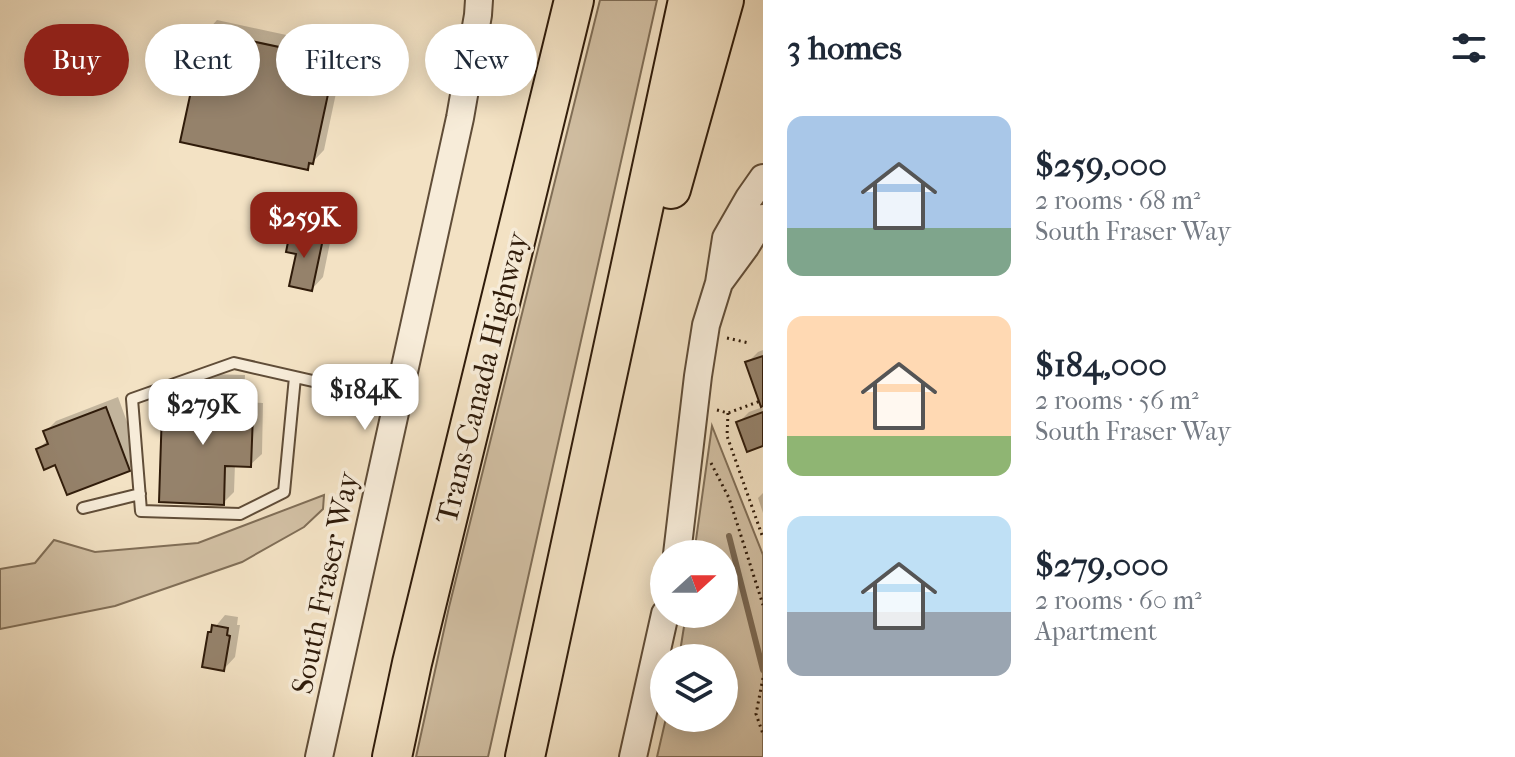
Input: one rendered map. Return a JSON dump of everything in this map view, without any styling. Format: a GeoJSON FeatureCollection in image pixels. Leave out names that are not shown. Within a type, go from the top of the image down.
{"type":"FeatureCollection","features":[{"type":"Feature","properties":{"kind":"highway"},"geometry":{"type":"LineString","coordinates":[[521,217],[556,0]]}},
{"type":"Feature","properties":{"kind":"highway","name":"Trans-Canada Highway"},"geometry":{"type":"LineString","coordinates":[[392,757],[412,663],[574,0]]}},
{"type":"Feature","properties":{"kind":"highway"},"geometry":{"type":"LineString","coordinates":[[525,757],[688,0]]}},
{"type":"Feature","properties":{"kind":"highway"},"geometry":{"type":"LineString","coordinates":[[575,527],[724,0]]}},
{"type":"Feature","properties":{"kind":"street","name":"South Fraser Way"},"geometry":{"type":"LineString","coordinates":[[319,757],[460,118],[479,0]]}},
{"type":"Feature","properties":{"kind":"street"},"geometry":{"type":"LineString","coordinates":[[460,118],[490,0]]}},
{"type":"Feature","properties":{"kind":"street"},"geometry":{"type":"LineString","coordinates":[[679,540],[706,325],[719,283],[726,238],[763,178]]}},
{"type":"Feature","properties":{"kind":"street"},"geometry":{"type":"LineString","coordinates":[[719,283],[763,218]]}},
{"type":"Feature","properties":{"kind":"street"},"geometry":{"type":"LineString","coordinates":[[633,757],[662,628]]}},
{"type":"Feature","properties":{"kind":"lane"},"geometry":{"type":"LineString","coordinates":[[295,377],[284,492],[240,514],[141,511],[132,399],[234,363],[398,398]]}},
{"type":"Feature","properties":{"kind":"lane"},"geometry":{"type":"LineString","coordinates":[[83,508],[140,494]]}},
{"type":"Feature","properties":{"kind":"path"},"geometry":{"type":"LineString","coordinates":[[727,338],[749,343]]}},
{"type":"Feature","properties":{"kind":"path"},"geometry":{"type":"LineString","coordinates":[[717,410],[728,413],[763,400]]}},
{"type":"Feature","properties":{"kind":"path"},"geometry":{"type":"LineString","coordinates":[[728,413],[727,436],[763,538]]}},
{"type":"Feature","properties":{"kind":"path"},"geometry":{"type":"LineString","coordinates":[[691,429],[729,498],[763,605]]}},
{"type":"Feature","properties":{"kind":"path"},"geometry":{"type":"LineString","coordinates":[[762,679],[756,714],[763,734]]}},
{"type":"Feature","properties":{"kind":"shaded area"},"geometry":{"type":"Polygon","coordinates":[[[600,0],[657,0],[488,757],[416,757],[449,607],[600,0]]]}},
{"type":"Feature","properties":{"kind":"shaded area"},"geometry":{"type":"Polygon","coordinates":[[[712,426],[763,555],[763,757],[657,757],[663,732],[738,732],[738,644],[681,644],[684,628],[738,628],[738,540],[696,540],[712,426]]]}},
{"type":"Feature","properties":{"kind":"shaded area"},"geometry":{"type":"Polygon","coordinates":[[[324,495],[323,509],[304,527],[242,562],[115,606],[0,629],[0,569],[35,563],[54,540],[95,552],[198,543],[324,495]]]}},
{"type":"Feature","properties":{"kind":"building"},"geometry":{"type":"Polygon","coordinates":[[[260,43],[276,46],[276,96],[328,96],[313,164],[309,163],[308,170],[180,142],[190,96],[260,96],[260,43]]]}},
{"type":"Feature","properties":{"kind":"building"},"geometry":{"type":"Polygon","coordinates":[[[290,232],[323,239],[312,291],[289,286],[296,254],[286,252],[290,232]]]}},
{"type":"Feature","properties":{"kind":"building"},"geometry":{"type":"Polygon","coordinates":[[[763,356],[763,406],[761,407],[745,362],[763,356]]]}},
{"type":"Feature","properties":{"kind":"building"},"geometry":{"type":"Polygon","coordinates":[[[196,385],[234,385],[233,413],[253,414],[251,467],[225,466],[224,505],[159,502],[162,410],[195,411],[196,385]]]}},
{"type":"Feature","properties":{"kind":"building"},"geometry":{"type":"Polygon","coordinates":[[[106,407],[130,471],[67,495],[55,465],[44,470],[36,449],[48,444],[43,431],[106,407]]]}},
{"type":"Feature","properties":{"kind":"building"},"geometry":{"type":"Polygon","coordinates":[[[763,412],[763,446],[747,452],[736,422],[763,412]]]}},
{"type":"Feature","properties":{"kind":"building"},"geometry":{"type":"Polygon","coordinates":[[[212,625],[228,628],[227,635],[230,636],[224,671],[202,667],[212,625]]]}},
{"type":"Feature","properties":{"kind":"waterway"},"geometry":{"type":"LineString","coordinates":[[729,536],[763,670]]}}]}
